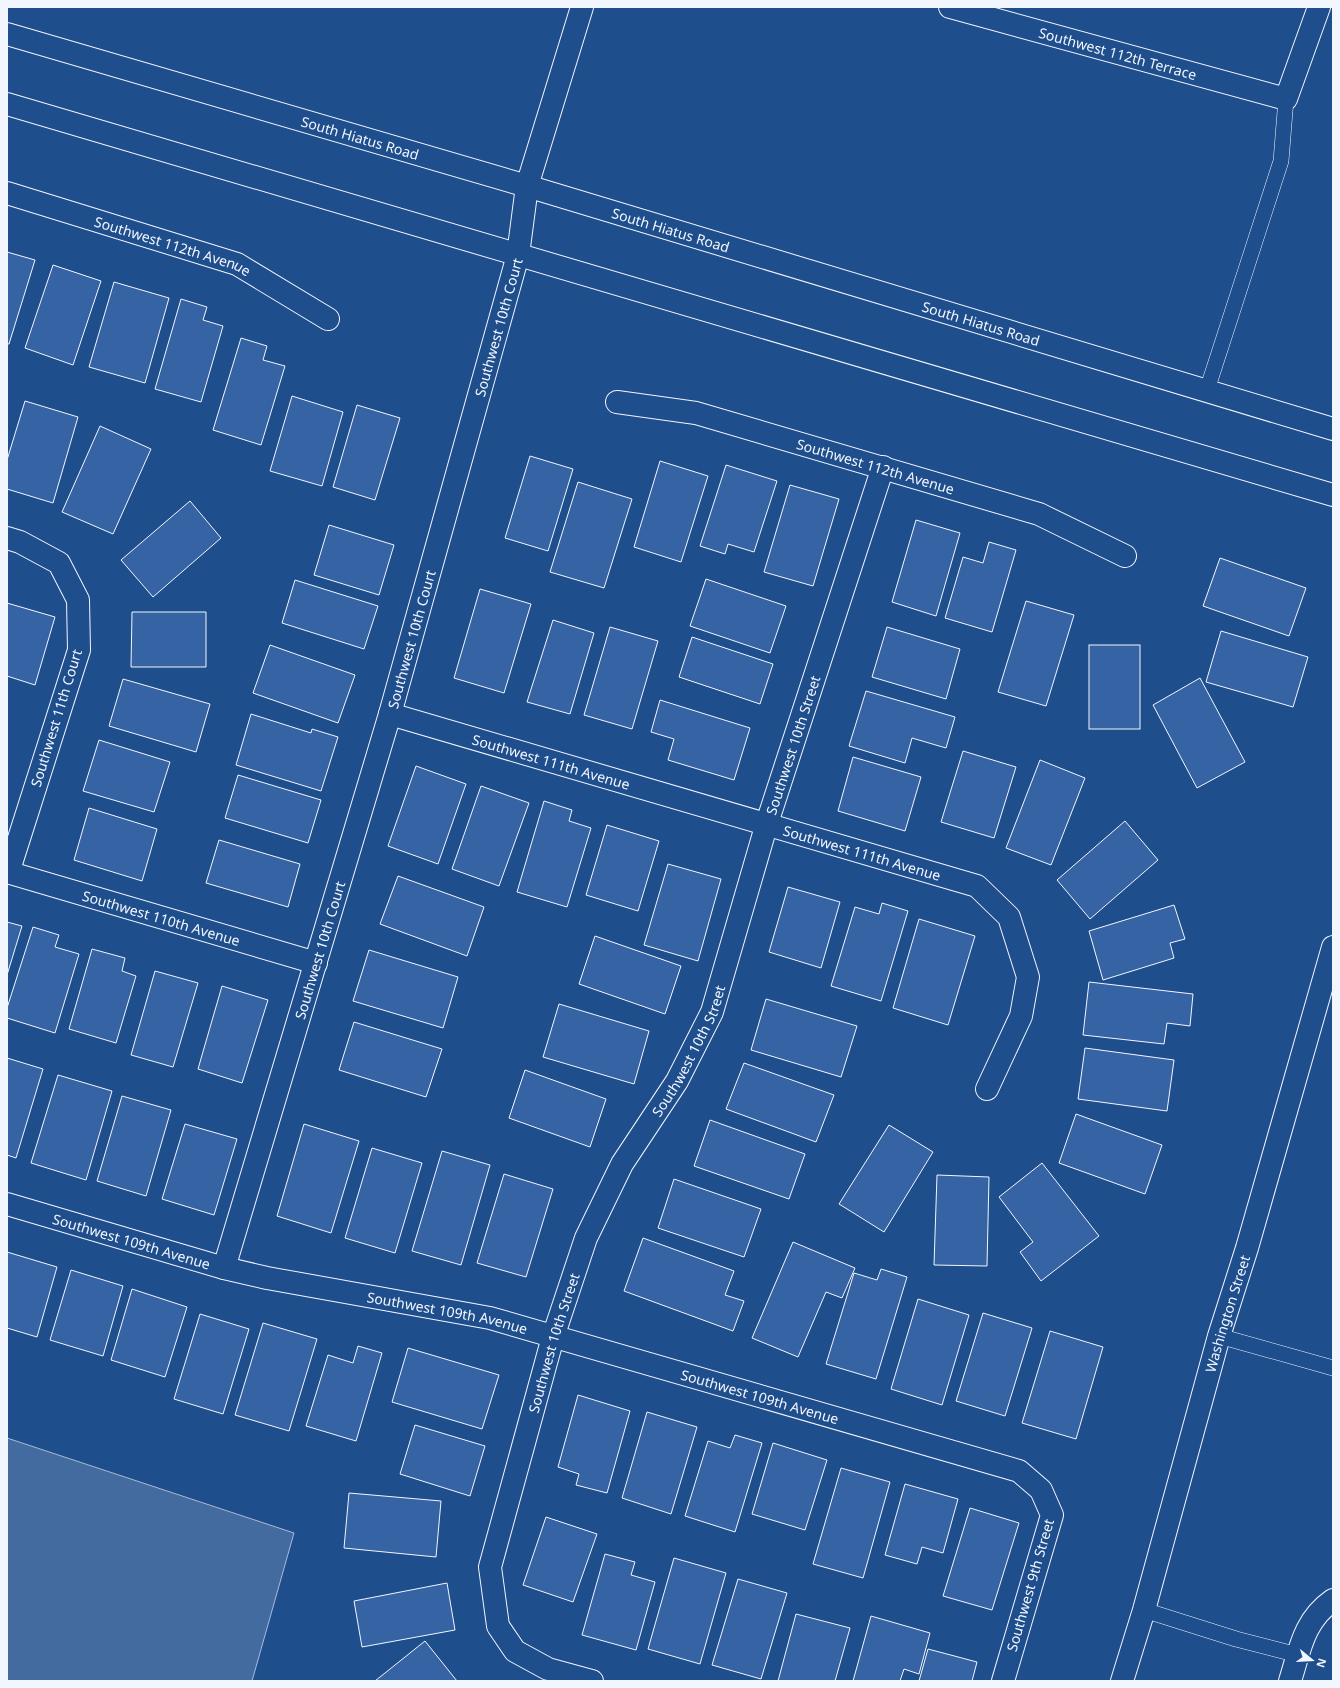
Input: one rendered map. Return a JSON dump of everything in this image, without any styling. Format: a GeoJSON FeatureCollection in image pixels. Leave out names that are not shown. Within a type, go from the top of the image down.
{"type":"FeatureCollection","features":[{"type":"Feature","properties":{"kind":"street","name":"Southwest 10th Court"},"geometry":{"type":"LineString","coordinates":[[224,1268],[390,714],[518,255],[527,186],[582,7]]}},
{"type":"Feature","properties":{"kind":"street","name":"Southwest 112th Terrace"},"geometry":{"type":"LineString","coordinates":[[950,7],[1286,99]]}},
{"type":"Feature","properties":{"kind":"street"},"geometry":{"type":"LineString","coordinates":[[1286,99],[1319,7]]}},
{"type":"Feature","properties":{"kind":"street","name":"South Hiatus Road"},"geometry":{"type":"LineString","coordinates":[[7,34],[527,186],[1333,429]]}},
{"type":"Feature","properties":{"kind":"street"},"geometry":{"type":"LineString","coordinates":[[7,104],[1333,495]]}},
{"type":"Feature","properties":{"kind":"street","name":"Southwest 112th Avenue"},"geometry":{"type":"LineString","coordinates":[[7,193],[237,264],[328,319]]}},
{"type":"Feature","properties":{"kind":"street","name":"Southwest 112th Avenue"},"geometry":{"type":"LineString","coordinates":[[617,402],[696,412],[1039,514],[1125,556]]}},
{"type":"Feature","properties":{"kind":"street","name":"Southwest 10th Street"},"geometry":{"type":"LineString","coordinates":[[592,1681],[548,1669],[515,1651],[498,1626],[490,1567],[553,1337],[586,1238],[622,1164],[677,1081],[712,1012],[767,823],[883,467]]}},
{"type":"Feature","properties":{"kind":"street","name":"Southwest 11th Court"},"geometry":{"type":"LineString","coordinates":[[7,538],[20,542],[59,563],[78,600],[79,650],[8,872]]}},
{"type":"Feature","properties":{"kind":"street","name":"Southwest 111th Avenue"},"geometry":{"type":"LineString","coordinates":[[390,714],[767,823],[977,886],[1009,917],[1028,977],[1021,1016],[987,1089]]}},
{"type":"Feature","properties":{"kind":"street","name":"Southwest 110th Avenue"},"geometry":{"type":"LineString","coordinates":[[8,872],[316,963]]}},
{"type":"Feature","properties":{"kind":"street","name":"Washington Street"},"geometry":{"type":"LineString","coordinates":[[1122,1681],[1144,1610],[1219,1336],[1250,1240],[1333,947]]}},
{"type":"Feature","properties":{"kind":"street","name":"Southwest 109th Avenue"},"geometry":{"type":"LineString","coordinates":[[7,1204],[224,1268],[267,1278],[490,1318],[1019,1471],[1041,1490]]}},
{"type":"Feature","properties":{"kind":"street","name":"Southwest 9th Street"},"geometry":{"type":"LineString","coordinates":[[1003,1681],[1052,1515],[1041,1490]]}},
{"type":"Feature","properties":{"kind":"street"},"geometry":{"type":"LineString","coordinates":[[1290,1681],[1310,1623],[1322,1608],[1333,1600]]}},
{"type":"Feature","properties":{"kind":"lane"},"geometry":{"type":"LineString","coordinates":[[1207,390],[1281,161],[1286,99]]}},
{"type":"Feature","properties":{"kind":"lane"},"geometry":{"type":"LineString","coordinates":[[1219,1336],[1333,1368]]}},
{"type":"Feature","properties":{"kind":"lane"},"geometry":{"type":"LineString","coordinates":[[1144,1610],[1236,1639],[1298,1655]]}},
{"type":"Feature","properties":{"kind":"water"},"geometry":{"type":"Polygon","coordinates":[[[7,1438],[294,1533],[252,1681],[7,1681],[7,1438]]]}},
{"type":"Feature","properties":{"kind":"building"},"geometry":{"type":"Polygon","coordinates":[[[7,252],[35,260],[9,344],[7,344],[7,252]]]}},
{"type":"Feature","properties":{"kind":"building"},"geometry":{"type":"Polygon","coordinates":[[[53,265],[101,281],[73,365],[25,348],[53,265]]]}},
{"type":"Feature","properties":{"kind":"building"},"geometry":{"type":"Polygon","coordinates":[[[114,282],[169,298],[145,383],[89,367],[114,282]]]}},
{"type":"Feature","properties":{"kind":"building"},"geometry":{"type":"Polygon","coordinates":[[[181,299],[207,307],[203,320],[223,326],[201,402],[155,389],[181,299]]]}},
{"type":"Feature","properties":{"kind":"building"},"geometry":{"type":"Polygon","coordinates":[[[241,338],[267,346],[263,360],[285,366],[261,445],[213,430],[241,338]]]}},
{"type":"Feature","properties":{"kind":"building"},"geometry":{"type":"Polygon","coordinates":[[[292,396],[343,412],[322,486],[270,471],[292,396]]]}},
{"type":"Feature","properties":{"kind":"building"},"geometry":{"type":"Polygon","coordinates":[[[25,401],[78,417],[53,503],[7,489],[7,460],[25,401]]]}},
{"type":"Feature","properties":{"kind":"building"},"geometry":{"type":"Polygon","coordinates":[[[357,405],[400,418],[375,500],[333,487],[357,405]]]}},
{"type":"Feature","properties":{"kind":"building"},"geometry":{"type":"Polygon","coordinates":[[[100,426],[151,449],[113,534],[62,512],[100,426]]]}},
{"type":"Feature","properties":{"kind":"building"},"geometry":{"type":"Polygon","coordinates":[[[530,456],[573,469],[548,551],[505,538],[530,456]]]}},
{"type":"Feature","properties":{"kind":"building"},"geometry":{"type":"Polygon","coordinates":[[[660,461],[708,476],[681,562],[634,547],[660,461]]]}},
{"type":"Feature","properties":{"kind":"building"},"geometry":{"type":"Polygon","coordinates":[[[726,465],[777,481],[754,552],[728,544],[725,554],[700,546],[726,465]]]}},
{"type":"Feature","properties":{"kind":"building"},"geometry":{"type":"Polygon","coordinates":[[[578,482],[632,499],[604,588],[550,572],[578,482]]]}},
{"type":"Feature","properties":{"kind":"building"},"geometry":{"type":"Polygon","coordinates":[[[790,485],[839,499],[813,586],[764,572],[790,485]]]}},
{"type":"Feature","properties":{"kind":"building"},"geometry":{"type":"Polygon","coordinates":[[[190,501],[221,538],[153,597],[121,560],[190,501]]]}},
{"type":"Feature","properties":{"kind":"building"},"geometry":{"type":"Polygon","coordinates":[[[916,520],[960,533],[936,616],[892,602],[916,520]]]}},
{"type":"Feature","properties":{"kind":"building"},"geometry":{"type":"Polygon","coordinates":[[[329,525],[394,545],[379,595],[314,575],[329,525]]]}},
{"type":"Feature","properties":{"kind":"building"},"geometry":{"type":"Polygon","coordinates":[[[989,542],[1016,550],[992,632],[945,618],[963,557],[983,563],[989,542]]]}},
{"type":"Feature","properties":{"kind":"building"},"geometry":{"type":"Polygon","coordinates":[[[1220,558],[1306,588],[1289,636],[1203,606],[1220,558]]]}},
{"type":"Feature","properties":{"kind":"building"},"geometry":{"type":"Polygon","coordinates":[[[706,579],[786,606],[770,653],[690,626],[706,579]]]}},
{"type":"Feature","properties":{"kind":"building"},"geometry":{"type":"Polygon","coordinates":[[[295,580],[378,606],[364,649],[282,623],[295,580]]]}},
{"type":"Feature","properties":{"kind":"building"},"geometry":{"type":"Polygon","coordinates":[[[480,589],[531,604],[504,693],[454,678],[480,589]]]}},
{"type":"Feature","properties":{"kind":"building"},"geometry":{"type":"Polygon","coordinates":[[[1026,601],[1074,615],[1046,706],[998,692],[1026,601]]]}},
{"type":"Feature","properties":{"kind":"building"},"geometry":{"type":"Polygon","coordinates":[[[7,603],[55,617],[35,685],[7,676],[7,603]]]}},
{"type":"Feature","properties":{"kind":"building"},"geometry":{"type":"Polygon","coordinates":[[[132,612],[206,612],[206,667],[131,667],[132,612]]]}},
{"type":"Feature","properties":{"kind":"building"},"geometry":{"type":"Polygon","coordinates":[[[553,620],[594,633],[570,714],[527,702],[553,620]]]}},
{"type":"Feature","properties":{"kind":"building"},"geometry":{"type":"Polygon","coordinates":[[[610,627],[658,641],[632,729],[584,715],[610,627]]]}},
{"type":"Feature","properties":{"kind":"building"},"geometry":{"type":"Polygon","coordinates":[[[887,627],[960,649],[946,699],[872,677],[887,627]]]}},
{"type":"Feature","properties":{"kind":"building"},"geometry":{"type":"Polygon","coordinates":[[[1221,631],[1308,657],[1293,707],[1206,682],[1221,631]]]}},
{"type":"Feature","properties":{"kind":"building"},"geometry":{"type":"Polygon","coordinates":[[[692,637],[773,664],[760,704],[679,677],[692,637]]]}},
{"type":"Feature","properties":{"kind":"building"},"geometry":{"type":"Polygon","coordinates":[[[270,645],[355,675],[338,723],[253,693],[270,645]]]}},
{"type":"Feature","properties":{"kind":"building"},"geometry":{"type":"Polygon","coordinates":[[[1089,645],[1140,645],[1140,729],[1089,729],[1089,645]]]}},
{"type":"Feature","properties":{"kind":"building"},"geometry":{"type":"Polygon","coordinates":[[[1200,678],[1245,762],[1197,788],[1153,705],[1200,678]]]}},
{"type":"Feature","properties":{"kind":"building"},"geometry":{"type":"Polygon","coordinates":[[[123,679],[210,704],[196,752],[109,726],[123,679]]]}},
{"type":"Feature","properties":{"kind":"building"},"geometry":{"type":"Polygon","coordinates":[[[866,691],[955,717],[946,748],[912,738],[905,763],[849,746],[866,691]]]}},
{"type":"Feature","properties":{"kind":"building"},"geometry":{"type":"Polygon","coordinates":[[[660,700],[750,728],[734,780],[668,760],[674,739],[651,732],[660,700]]]}},
{"type":"Feature","properties":{"kind":"building"},"geometry":{"type":"Polygon","coordinates":[[[251,714],[311,733],[312,729],[338,737],[321,791],[236,765],[251,714]]]}},
{"type":"Feature","properties":{"kind":"building"},"geometry":{"type":"Polygon","coordinates":[[[99,740],[170,762],[154,812],[83,791],[99,740]]]}},
{"type":"Feature","properties":{"kind":"building"},"geometry":{"type":"Polygon","coordinates":[[[963,751],[1016,767],[994,838],[941,822],[963,751]]]}},
{"type":"Feature","properties":{"kind":"building"},"geometry":{"type":"Polygon","coordinates":[[[853,757],[921,777],[905,831],[838,811],[853,757]]]}},
{"type":"Feature","properties":{"kind":"building"},"geometry":{"type":"Polygon","coordinates":[[[1040,760],[1085,778],[1051,865],[1006,848],[1040,760]]]}},
{"type":"Feature","properties":{"kind":"building"},"geometry":{"type":"Polygon","coordinates":[[[416,766],[466,784],[438,864],[388,846],[416,766]]]}},
{"type":"Feature","properties":{"kind":"building"},"geometry":{"type":"Polygon","coordinates":[[[238,775],[321,800],[308,843],[225,818],[238,775]]]}},
{"type":"Feature","properties":{"kind":"building"},"geometry":{"type":"Polygon","coordinates":[[[481,786],[529,803],[499,886],[452,869],[481,786]]]}},
{"type":"Feature","properties":{"kind":"building"},"geometry":{"type":"Polygon","coordinates":[[[544,801],[572,810],[569,821],[591,828],[567,907],[517,892],[544,801]]]}},
{"type":"Feature","properties":{"kind":"building"},"geometry":{"type":"Polygon","coordinates":[[[89,808],[157,829],[142,881],[74,860],[89,808]]]}},
{"type":"Feature","properties":{"kind":"building"},"geometry":{"type":"Polygon","coordinates":[[[1125,821],[1158,860],[1090,919],[1057,880],[1125,821]]]}},
{"type":"Feature","properties":{"kind":"building"},"geometry":{"type":"Polygon","coordinates":[[[607,825],[659,841],[638,911],[586,895],[607,825]]]}},
{"type":"Feature","properties":{"kind":"building"},"geometry":{"type":"Polygon","coordinates":[[[219,840],[300,864],[288,907],[206,883],[219,840]]]}},
{"type":"Feature","properties":{"kind":"building"},"geometry":{"type":"Polygon","coordinates":[[[668,864],[721,879],[698,961],[644,945],[668,864]]]}},
{"type":"Feature","properties":{"kind":"building"},"geometry":{"type":"Polygon","coordinates":[[[398,876],[484,907],[467,956],[380,924],[398,876]]]}},
{"type":"Feature","properties":{"kind":"building"},"geometry":{"type":"Polygon","coordinates":[[[788,887],[840,902],[821,968],[769,952],[788,887]]]}},
{"type":"Feature","properties":{"kind":"building"},"geometry":{"type":"Polygon","coordinates":[[[882,903],[908,911],[881,1001],[831,986],[855,907],[879,914],[882,903]]]}},
{"type":"Feature","properties":{"kind":"building"},"geometry":{"type":"Polygon","coordinates":[[[1174,905],[1185,939],[1170,943],[1174,958],[1103,980],[1089,931],[1174,905]]]}},
{"type":"Feature","properties":{"kind":"building"},"geometry":{"type":"Polygon","coordinates":[[[919,919],[975,936],[948,1025],[893,1008],[919,919]]]}},
{"type":"Feature","properties":{"kind":"building"},"geometry":{"type":"Polygon","coordinates":[[[7,922],[22,926],[7,975],[7,922]]]}},
{"type":"Feature","properties":{"kind":"building"},"geometry":{"type":"Polygon","coordinates":[[[33,927],[59,935],[55,947],[79,954],[55,1033],[7,1018],[7,1008],[33,927]]]}},
{"type":"Feature","properties":{"kind":"building"},"geometry":{"type":"Polygon","coordinates":[[[595,936],[681,966],[665,1014],[579,984],[595,936]]]}},
{"type":"Feature","properties":{"kind":"building"},"geometry":{"type":"Polygon","coordinates":[[[92,949],[125,958],[122,971],[136,976],[116,1043],[69,1029],[92,949]]]}},
{"type":"Feature","properties":{"kind":"building"},"geometry":{"type":"Polygon","coordinates":[[[369,950],[458,977],[443,1028],[353,1001],[369,950]]]}},
{"type":"Feature","properties":{"kind":"building"},"geometry":{"type":"Polygon","coordinates":[[[155,971],[198,983],[173,1067],[131,1055],[155,971]]]}},
{"type":"Feature","properties":{"kind":"building"},"geometry":{"type":"Polygon","coordinates":[[[1089,982],[1193,994],[1190,1026],[1167,1023],[1164,1044],[1083,1035],[1089,982]]]}},
{"type":"Feature","properties":{"kind":"building"},"geometry":{"type":"Polygon","coordinates":[[[222,986],[268,1000],[242,1083],[198,1069],[222,986]]]}},
{"type":"Feature","properties":{"kind":"building"},"geometry":{"type":"Polygon","coordinates":[[[766,999],[857,1026],[841,1077],[751,1050],[766,999]]]}},
{"type":"Feature","properties":{"kind":"building"},"geometry":{"type":"Polygon","coordinates":[[[559,1004],[649,1031],[634,1084],[543,1057],[559,1004]]]}},
{"type":"Feature","properties":{"kind":"building"},"geometry":{"type":"Polygon","coordinates":[[[354,1022],[442,1049],[426,1097],[339,1070],[354,1022]]]}},
{"type":"Feature","properties":{"kind":"building"},"geometry":{"type":"Polygon","coordinates":[[[1085,1048],[1174,1060],[1167,1111],[1078,1099],[1085,1048]]]}},
{"type":"Feature","properties":{"kind":"building"},"geometry":{"type":"Polygon","coordinates":[[[7,1058],[43,1069],[16,1158],[7,1155],[7,1058]]]}},
{"type":"Feature","properties":{"kind":"building"},"geometry":{"type":"Polygon","coordinates":[[[744,1063],[834,1095],[816,1142],[726,1109],[744,1063]]]}},
{"type":"Feature","properties":{"kind":"building"},"geometry":{"type":"Polygon","coordinates":[[[525,1070],[606,1099],[590,1147],[509,1118],[525,1070]]]}},
{"type":"Feature","properties":{"kind":"building"},"geometry":{"type":"Polygon","coordinates":[[[58,1075],[112,1091],[86,1180],[31,1163],[58,1075]]]}},
{"type":"Feature","properties":{"kind":"building"},"geometry":{"type":"Polygon","coordinates":[[[122,1096],[171,1110],[146,1196],[97,1181],[122,1096]]]}},
{"type":"Feature","properties":{"kind":"building"},"geometry":{"type":"Polygon","coordinates":[[[1076,1114],[1162,1145],[1145,1194],[1059,1163],[1076,1114]]]}},
{"type":"Feature","properties":{"kind":"building"},"geometry":{"type":"Polygon","coordinates":[[[710,1120],[805,1154],[789,1199],[694,1166],[710,1120]]]}},
{"type":"Feature","properties":{"kind":"building"},"geometry":{"type":"Polygon","coordinates":[[[185,1124],[237,1139],[214,1215],[162,1199],[185,1124]]]}},
{"type":"Feature","properties":{"kind":"building"},"geometry":{"type":"Polygon","coordinates":[[[304,1124],[359,1141],[331,1233],[277,1216],[304,1124]]]}},
{"type":"Feature","properties":{"kind":"building"},"geometry":{"type":"Polygon","coordinates":[[[889,1125],[933,1152],[884,1232],[839,1204],[889,1125]]]}},
{"type":"Feature","properties":{"kind":"building"},"geometry":{"type":"Polygon","coordinates":[[[372,1148],[422,1163],[395,1253],[345,1238],[372,1148]]]}},
{"type":"Feature","properties":{"kind":"building"},"geometry":{"type":"Polygon","coordinates":[[[442,1151],[490,1165],[461,1265],[412,1251],[442,1151]]]}},
{"type":"Feature","properties":{"kind":"building"},"geometry":{"type":"Polygon","coordinates":[[[1042,1163],[1099,1236],[1041,1281],[1020,1252],[1033,1242],[999,1197],[1042,1163]]]}},
{"type":"Feature","properties":{"kind":"building"},"geometry":{"type":"Polygon","coordinates":[[[504,1174],[553,1189],[526,1277],[477,1263],[504,1174]]]}},
{"type":"Feature","properties":{"kind":"building"},"geometry":{"type":"Polygon","coordinates":[[[937,1175],[989,1177],[987,1266],[934,1265],[937,1175]]]}},
{"type":"Feature","properties":{"kind":"building"},"geometry":{"type":"Polygon","coordinates":[[[674,1179],[761,1209],[744,1257],[658,1228],[674,1179]]]}},
{"type":"Feature","properties":{"kind":"building"},"geometry":{"type":"Polygon","coordinates":[[[643,1238],[734,1271],[725,1295],[744,1301],[733,1331],[624,1291],[643,1238]]]}},
{"type":"Feature","properties":{"kind":"building"},"geometry":{"type":"Polygon","coordinates":[[[793,1242],[855,1268],[842,1298],[826,1292],[798,1357],[752,1338],[793,1242]]]}},
{"type":"Feature","properties":{"kind":"building"},"geometry":{"type":"Polygon","coordinates":[[[7,1252],[57,1267],[37,1337],[7,1328],[7,1252]]]}},
{"type":"Feature","properties":{"kind":"building"},"geometry":{"type":"Polygon","coordinates":[[[881,1269],[907,1277],[876,1379],[826,1364],[854,1273],[877,1280],[881,1269]]]}},
{"type":"Feature","properties":{"kind":"building"},"geometry":{"type":"Polygon","coordinates":[[[71,1270],[123,1286],[103,1356],[50,1340],[71,1270]]]}},
{"type":"Feature","properties":{"kind":"building"},"geometry":{"type":"Polygon","coordinates":[[[132,1289],[187,1307],[165,1377],[111,1360],[132,1289]]]}},
{"type":"Feature","properties":{"kind":"building"},"geometry":{"type":"Polygon","coordinates":[[[918,1299],[969,1315],[942,1405],[891,1389],[918,1299]]]}},
{"type":"Feature","properties":{"kind":"building"},"geometry":{"type":"Polygon","coordinates":[[[983,1313],[1032,1328],[1005,1416],[956,1401],[983,1313]]]}},
{"type":"Feature","properties":{"kind":"building"},"geometry":{"type":"Polygon","coordinates":[[[200,1314],[249,1329],[223,1414],[174,1399],[200,1314]]]}},
{"type":"Feature","properties":{"kind":"building"},"geometry":{"type":"Polygon","coordinates":[[[263,1323],[317,1339],[289,1431],[235,1415],[263,1323]]]}},
{"type":"Feature","properties":{"kind":"building"},"geometry":{"type":"Polygon","coordinates":[[[1050,1331],[1103,1347],[1076,1439],[1022,1423],[1050,1331]]]}},
{"type":"Feature","properties":{"kind":"building"},"geometry":{"type":"Polygon","coordinates":[[[358,1346],[382,1353],[356,1441],[306,1426],[328,1355],[353,1363],[358,1346]]]}},
{"type":"Feature","properties":{"kind":"building"},"geometry":{"type":"Polygon","coordinates":[[[408,1348],[499,1375],[482,1429],[392,1402],[408,1348]]]}},
{"type":"Feature","properties":{"kind":"building"},"geometry":{"type":"Polygon","coordinates":[[[578,1395],[630,1411],[607,1493],[576,1485],[579,1474],[558,1467],[578,1395]]]}},
{"type":"Feature","properties":{"kind":"building"},"geometry":{"type":"Polygon","coordinates":[[[647,1412],[697,1427],[671,1514],[622,1498],[647,1412]]]}},
{"type":"Feature","properties":{"kind":"building"},"geometry":{"type":"Polygon","coordinates":[[[415,1425],[485,1446],[470,1496],[400,1474],[415,1425]]]}},
{"type":"Feature","properties":{"kind":"building"},"geometry":{"type":"Polygon","coordinates":[[[735,1435],[762,1443],[735,1532],[685,1516],[708,1441],[730,1448],[735,1435]]]}},
{"type":"Feature","properties":{"kind":"building"},"geometry":{"type":"Polygon","coordinates":[[[773,1443],[827,1460],[805,1530],[752,1514],[773,1443]]]}},
{"type":"Feature","properties":{"kind":"building"},"geometry":{"type":"Polygon","coordinates":[[[841,1468],[890,1482],[863,1578],[813,1564],[841,1468]]]}},
{"type":"Feature","properties":{"kind":"building"},"geometry":{"type":"Polygon","coordinates":[[[905,1484],[958,1499],[943,1553],[922,1547],[917,1564],[885,1555],[905,1484]]]}},
{"type":"Feature","properties":{"kind":"building"},"geometry":{"type":"Polygon","coordinates":[[[349,1493],[441,1501],[436,1557],[344,1548],[349,1493]]]}},
{"type":"Feature","properties":{"kind":"building"},"geometry":{"type":"Polygon","coordinates":[[[970,1508],[1019,1523],[992,1610],[943,1596],[970,1508]]]}},
{"type":"Feature","properties":{"kind":"building"},"geometry":{"type":"Polygon","coordinates":[[[546,1517],[597,1534],[573,1602],[523,1585],[546,1517]]]}},
{"type":"Feature","properties":{"kind":"building"},"geometry":{"type":"Polygon","coordinates":[[[605,1554],[635,1562],[631,1575],[655,1582],[636,1650],[582,1635],[605,1554]]]}},
{"type":"Feature","properties":{"kind":"building"},"geometry":{"type":"Polygon","coordinates":[[[674,1558],[726,1573],[700,1664],[648,1649],[674,1558]]]}},
{"type":"Feature","properties":{"kind":"building"},"geometry":{"type":"Polygon","coordinates":[[[738,1579],[787,1593],[761,1679],[712,1665],[738,1579]]]}},
{"type":"Feature","properties":{"kind":"building"},"geometry":{"type":"Polygon","coordinates":[[[447,1583],[455,1630],[362,1647],[354,1601],[447,1583]]]}},
{"type":"Feature","properties":{"kind":"building"},"geometry":{"type":"Polygon","coordinates":[[[796,1614],[850,1628],[835,1681],[778,1681],[796,1614]]]}},
{"type":"Feature","properties":{"kind":"building"},"geometry":{"type":"Polygon","coordinates":[[[871,1616],[930,1633],[919,1674],[904,1669],[900,1681],[853,1681],[871,1616]]]}},
{"type":"Feature","properties":{"kind":"building"},"geometry":{"type":"Polygon","coordinates":[[[425,1641],[457,1681],[375,1681],[425,1641]]]}},
{"type":"Feature","properties":{"kind":"building"},"geometry":{"type":"Polygon","coordinates":[[[928,1649],[977,1662],[972,1681],[919,1681],[928,1649]]]}}]}
